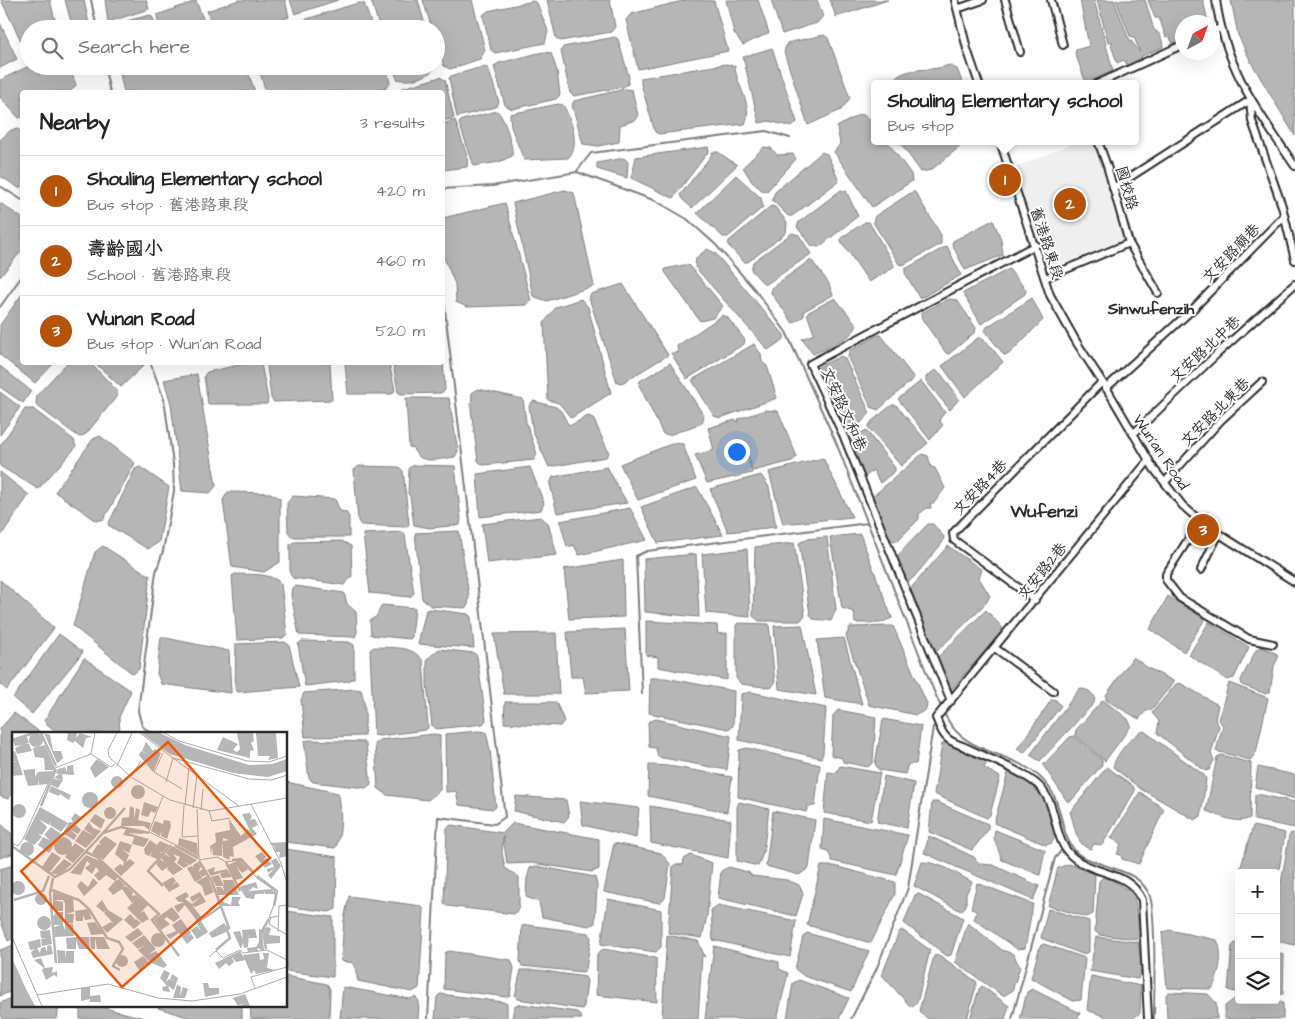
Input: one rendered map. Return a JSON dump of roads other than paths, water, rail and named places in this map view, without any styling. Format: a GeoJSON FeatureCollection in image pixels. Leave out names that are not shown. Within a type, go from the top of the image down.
{"type":"FeatureCollection","features":[{"type":"Feature","properties":{"kind":"street"},"geometry":{"type":"LineString","coordinates":[[955,0],[967,49],[978,80]]}},
{"type":"Feature","properties":{"kind":"street"},"geometry":{"type":"LineString","coordinates":[[957,9],[983,0]]}},
{"type":"Feature","properties":{"kind":"street"},"geometry":{"type":"LineString","coordinates":[[1005,0],[1020,52]]}},
{"type":"Feature","properties":{"kind":"street"},"geometry":{"type":"LineString","coordinates":[[1051,0],[1064,46]]}},
{"type":"Feature","properties":{"kind":"street"},"geometry":{"type":"LineString","coordinates":[[1216,0],[1218,15]]}},
{"type":"Feature","properties":{"kind":"street"},"geometry":{"type":"LineString","coordinates":[[1220,28],[1250,100],[1295,166]]}},
{"type":"Feature","properties":{"kind":"street"},"geometry":{"type":"LineString","coordinates":[[1106,80],[1175,48]]}},
{"type":"Feature","properties":{"kind":"street"},"geometry":{"type":"LineString","coordinates":[[1113,188],[1250,100]]}},
{"type":"Feature","properties":{"kind":"street"},"geometry":{"type":"LineString","coordinates":[[1250,100],[1252,121],[1284,216],[1295,260]]}},
{"type":"Feature","properties":{"kind":"street","name":"舊港路東段"},"geometry":{"type":"LineString","coordinates":[[1001,145],[1036,245],[1050,295]]}},
{"type":"Feature","properties":{"kind":"street","name":"國校路"},"geometry":{"type":"LineString","coordinates":[[1099,145],[1129,243],[1158,293]]}},
{"type":"Feature","properties":{"kind":"street","name":"文安路廟巷"},"geometry":{"type":"LineString","coordinates":[[1104,385],[1183,319],[1284,216]]}},
{"type":"Feature","properties":{"kind":"street"},"geometry":{"type":"LineString","coordinates":[[1045,278],[1129,243]]}},
{"type":"Feature","properties":{"kind":"street","name":"文安路文和巷"},"geometry":{"type":"LineString","coordinates":[[949,703],[844,437],[810,364],[1036,245]]}},
{"type":"Feature","properties":{"kind":"street","name":"文安路北中巷"},"geometry":{"type":"LineString","coordinates":[[1133,434],[1295,284]]}},
{"type":"Feature","properties":{"kind":"street","name":"Wun'an Road"},"geometry":{"type":"LineString","coordinates":[[1050,295],[1077,344],[1149,460],[1183,506],[1218,535],[1295,582]]}},
{"type":"Feature","properties":{"kind":"street","name":"文安路北東巷"},"geometry":{"type":"LineString","coordinates":[[1165,482],[1221,420],[1262,382]]}},
{"type":"Feature","properties":{"kind":"street","name":"文安路4巷"},"geometry":{"type":"LineString","coordinates":[[1035,600],[954,540],[953,533],[1104,385]]}},
{"type":"Feature","properties":{"kind":"street","name":"文安路2巷"},"geometry":{"type":"LineString","coordinates":[[1148,1019],[1142,900],[1138,889],[1126,881],[1081,864],[1064,848],[1051,804],[1038,785],[947,739],[936,718],[1149,460]]}},
{"type":"Feature","properties":{"kind":"street"},"geometry":{"type":"LineString","coordinates":[[1200,521],[1166,574],[1166,580],[1180,598],[1249,639],[1273,644]]}},
{"type":"Feature","properties":{"kind":"street"},"geometry":{"type":"LineString","coordinates":[[1201,570],[1218,535]]}},
{"type":"Feature","properties":{"kind":"street"},"geometry":{"type":"LineString","coordinates":[[995,648],[1053,691]]}},
{"type":"Feature","properties":{"kind":"waterway"},"geometry":{"type":"LineString","coordinates":[[91,0],[95,20]]}},
{"type":"Feature","properties":{"kind":"waterway"},"geometry":{"type":"LineString","coordinates":[[106,75],[110,90]]}},
{"type":"Feature","properties":{"kind":"waterway"},"geometry":{"type":"LineString","coordinates":[[577,171],[591,153],[766,131],[790,138]]}},
{"type":"Feature","properties":{"kind":"waterway"},"geometry":{"type":"LineString","coordinates":[[445,189],[492,186],[577,172],[656,201],[687,219],[716,245],[755,290],[786,332],[835,440],[933,689],[951,725],[968,741],[1023,765],[1043,780],[1056,802],[1070,844],[1078,854],[1131,875],[1148,892],[1152,903],[1154,934],[1154,1019]]}},
{"type":"Feature","properties":{"kind":"waterway"},"geometry":{"type":"LineString","coordinates":[[0,186],[20,199]]}},
{"type":"Feature","properties":{"kind":"waterway"},"geometry":{"type":"LineString","coordinates":[[0,307],[20,279]]}},
{"type":"Feature","properties":{"kind":"waterway"},"geometry":{"type":"LineString","coordinates":[[428,1019],[438,817],[495,824],[505,817],[445,310]]}},
{"type":"Feature","properties":{"kind":"waterway"},"geometry":{"type":"LineString","coordinates":[[150,732],[142,726],[138,711],[156,572],[163,551],[174,491],[173,464],[164,399],[151,365]]}},
{"type":"Feature","properties":{"kind":"waterway"},"geometry":{"type":"LineString","coordinates":[[642,694],[636,556],[647,551],[868,523]]}},
{"type":"Feature","properties":{"kind":"waterway"},"geometry":{"type":"LineString","coordinates":[[851,1019],[876,970],[908,888],[933,727],[937,725]]}},
{"type":"Feature","properties":{"kind":"waterway"},"geometry":{"type":"LineString","coordinates":[[1012,1019],[1055,858],[1069,842]]}},
{"type":"Feature","properties":{"kind":"place","name":"Shouling Elementary school"},"geometry":{"type":"Point","coordinates":[1005,180]}},
{"type":"Feature","properties":{"kind":"place","name":"壽齡國小"},"geometry":{"type":"Point","coordinates":[1070,204]}},
{"type":"Feature","properties":{"kind":"place","name":"Wunan Road"},"geometry":{"type":"Point","coordinates":[1203,530]}},
{"type":"Feature","properties":{"kind":"district","name":"Sinwufenzih"},"geometry":{"type":"Point","coordinates":[1151,308]}},
{"type":"Feature","properties":{"kind":"district","name":"Wufenzi"},"geometry":{"type":"Point","coordinates":[1044,511]}}]}
